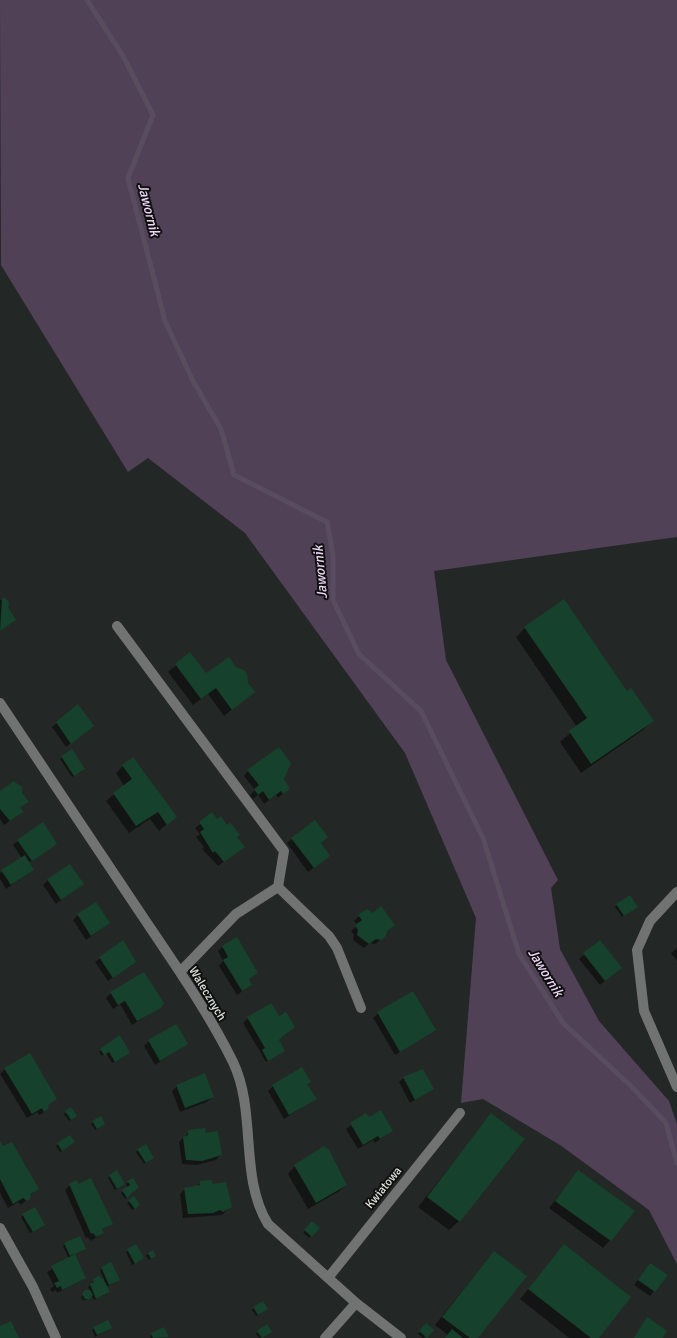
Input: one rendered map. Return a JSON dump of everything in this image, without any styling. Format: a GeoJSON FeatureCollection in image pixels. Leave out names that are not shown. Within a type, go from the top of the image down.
{"type":"FeatureCollection","features":[{"type":"Feature","properties":{"kind":"street"},"geometry":{"type":"LineString","coordinates":[[117,626],[284,851],[278,887],[236,914],[180,972]]}},
{"type":"Feature","properties":{"kind":"street","name":"Walecznych"},"geometry":{"type":"LineString","coordinates":[[0,703],[180,972],[233,1062],[238,1075],[254,1180],[264,1216],[274,1232],[356,1303],[401,1338]]}},
{"type":"Feature","properties":{"kind":"street"},"geometry":{"type":"LineString","coordinates":[[278,887],[329,936],[337,948],[361,1008]]}},
{"type":"Feature","properties":{"kind":"street"},"geometry":{"type":"LineString","coordinates":[[677,892],[650,921],[637,950],[644,1011],[677,1087]]}},
{"type":"Feature","properties":{"kind":"street","name":"Kwiatowa"},"geometry":{"type":"LineString","coordinates":[[328,1278],[460,1113]]}},
{"type":"Feature","properties":{"kind":"street"},"geometry":{"type":"LineString","coordinates":[[0,1228],[33,1287],[56,1338]]}},
{"type":"Feature","properties":{"kind":"street"},"geometry":{"type":"LineString","coordinates":[[325,1338],[356,1303]]}},
{"type":"Feature","properties":{"kind":"shaded area"},"geometry":{"type":"Polygon","coordinates":[[[0,0],[677,0],[677,537],[434,571],[446,660],[558,880],[551,888],[560,949],[599,1021],[669,1101],[677,1124],[677,1264],[649,1210],[560,1145],[483,1099],[461,1103],[476,918],[405,753],[245,533],[148,458],[128,472],[1,265],[0,0]]]}},
{"type":"Feature","properties":{"kind":"building"},"geometry":{"type":"Polygon","coordinates":[[[2,598],[6,598],[9,603],[8,607],[16,620],[0,631],[2,598]]]}},
{"type":"Feature","properties":{"kind":"building"},"geometry":{"type":"Polygon","coordinates":[[[564,599],[627,691],[631,688],[654,721],[591,764],[569,731],[587,718],[524,627],[564,599]]]}},
{"type":"Feature","properties":{"kind":"building"},"geometry":{"type":"Polygon","coordinates":[[[190,652],[206,673],[229,657],[236,667],[244,670],[247,674],[248,683],[255,692],[232,710],[216,688],[201,699],[175,664],[190,652]]]}},
{"type":"Feature","properties":{"kind":"building"},"geometry":{"type":"Polygon","coordinates":[[[78,704],[94,726],[71,744],[56,722],[78,704]]]}},
{"type":"Feature","properties":{"kind":"building"},"geometry":{"type":"Polygon","coordinates":[[[279,747],[291,763],[284,779],[290,789],[283,794],[281,791],[269,800],[263,791],[258,795],[254,789],[259,785],[247,770],[279,747]]]}},
{"type":"Feature","properties":{"kind":"building"},"geometry":{"type":"Polygon","coordinates":[[[72,749],[85,769],[74,776],[61,756],[72,749]]]}},
{"type":"Feature","properties":{"kind":"building"},"geometry":{"type":"Polygon","coordinates":[[[133,757],[177,817],[167,825],[158,812],[136,826],[113,793],[132,779],[122,765],[133,757]]]}},
{"type":"Feature","properties":{"kind":"building"},"geometry":{"type":"Polygon","coordinates":[[[14,781],[22,787],[22,792],[29,802],[20,807],[23,812],[10,821],[0,809],[0,791],[14,781]]]}},
{"type":"Feature","properties":{"kind":"building"},"geometry":{"type":"Polygon","coordinates":[[[212,812],[217,819],[221,816],[227,825],[230,822],[240,835],[237,837],[245,847],[224,862],[215,851],[213,853],[200,832],[204,829],[199,822],[212,812]]]}},
{"type":"Feature","properties":{"kind":"building"},"geometry":{"type":"Polygon","coordinates":[[[315,820],[328,837],[321,843],[330,856],[314,868],[291,838],[315,820]]]}},
{"type":"Feature","properties":{"kind":"building"},"geometry":{"type":"Polygon","coordinates":[[[43,822],[57,844],[32,861],[17,840],[43,822]]]}},
{"type":"Feature","properties":{"kind":"building"},"geometry":{"type":"Polygon","coordinates":[[[25,855],[34,870],[11,885],[1,870],[25,855]]]}},
{"type":"Feature","properties":{"kind":"building"},"geometry":{"type":"Polygon","coordinates":[[[70,864],[84,884],[61,900],[47,879],[70,864]]]}},
{"type":"Feature","properties":{"kind":"building"},"geometry":{"type":"Polygon","coordinates":[[[630,895],[638,907],[624,916],[616,904],[630,895]]]}},
{"type":"Feature","properties":{"kind":"building"},"geometry":{"type":"Polygon","coordinates":[[[96,902],[110,923],[91,936],[77,914],[96,902]]]}},
{"type":"Feature","properties":{"kind":"building"},"geometry":{"type":"Polygon","coordinates":[[[381,906],[395,925],[387,931],[386,936],[381,940],[376,939],[369,944],[357,935],[358,930],[355,925],[362,920],[358,915],[367,909],[373,913],[381,906]]]}},
{"type":"Feature","properties":{"kind":"building"},"geometry":{"type":"Polygon","coordinates":[[[237,937],[258,973],[249,979],[252,985],[242,991],[223,960],[228,957],[222,946],[237,937]]]}},
{"type":"Feature","properties":{"kind":"building"},"geometry":{"type":"Polygon","coordinates":[[[123,940],[136,962],[113,978],[99,957],[123,940]]]}},
{"type":"Feature","properties":{"kind":"building"},"geometry":{"type":"Polygon","coordinates":[[[600,940],[622,968],[605,981],[583,953],[600,940]]]}},
{"type":"Feature","properties":{"kind":"building"},"geometry":{"type":"Polygon","coordinates":[[[144,972],[164,1003],[161,1008],[137,1021],[125,1001],[118,1005],[110,992],[144,972]]]}},
{"type":"Feature","properties":{"kind":"building"},"geometry":{"type":"Polygon","coordinates":[[[413,991],[436,1030],[400,1052],[377,1012],[413,991]]]}},
{"type":"Feature","properties":{"kind":"building"},"geometry":{"type":"Polygon","coordinates":[[[271,1003],[279,1016],[286,1012],[295,1027],[279,1040],[285,1051],[268,1061],[262,1050],[265,1048],[247,1017],[271,1003]]]}},
{"type":"Feature","properties":{"kind":"building"},"geometry":{"type":"Polygon","coordinates":[[[176,1024],[188,1044],[160,1061],[148,1040],[176,1024]]]}},
{"type":"Feature","properties":{"kind":"building"},"geometry":{"type":"Polygon","coordinates":[[[120,1035],[130,1053],[115,1062],[109,1052],[104,1055],[100,1049],[120,1035]]]}},
{"type":"Feature","properties":{"kind":"building"},"geometry":{"type":"Polygon","coordinates":[[[30,1053],[57,1099],[48,1105],[49,1108],[44,1112],[42,1108],[32,1114],[4,1068],[30,1053]]]}},
{"type":"Feature","properties":{"kind":"building"},"geometry":{"type":"Polygon","coordinates":[[[302,1067],[311,1082],[307,1084],[317,1099],[289,1115],[272,1085],[302,1067]]]}},
{"type":"Feature","properties":{"kind":"building"},"geometry":{"type":"Polygon","coordinates":[[[423,1069],[434,1089],[415,1100],[403,1077],[423,1069]]]}},
{"type":"Feature","properties":{"kind":"building"},"geometry":{"type":"Polygon","coordinates":[[[205,1073],[214,1097],[185,1108],[176,1085],[205,1073]]]}},
{"type":"Feature","properties":{"kind":"building"},"geometry":{"type":"Polygon","coordinates":[[[71,1107],[77,1116],[71,1120],[65,1111],[71,1107]]]}},
{"type":"Feature","properties":{"kind":"building"},"geometry":{"type":"Polygon","coordinates":[[[381,1110],[393,1131],[380,1139],[378,1136],[363,1145],[350,1123],[366,1113],[369,1117],[381,1110]]]}},
{"type":"Feature","properties":{"kind":"building"},"geometry":{"type":"Polygon","coordinates":[[[491,1113],[525,1139],[460,1222],[427,1197],[491,1113]]]}},
{"type":"Feature","properties":{"kind":"building"},"geometry":{"type":"Polygon","coordinates":[[[101,1116],[105,1124],[97,1129],[92,1121],[101,1116]]]}},
{"type":"Feature","properties":{"kind":"building"},"geometry":{"type":"Polygon","coordinates":[[[205,1128],[206,1133],[218,1131],[222,1155],[202,1161],[186,1160],[183,1137],[188,1135],[188,1130],[205,1128]]]}},
{"type":"Feature","properties":{"kind":"building"},"geometry":{"type":"Polygon","coordinates":[[[70,1135],[75,1142],[62,1151],[57,1143],[70,1135]]]}},
{"type":"Feature","properties":{"kind":"building"},"geometry":{"type":"Polygon","coordinates":[[[0,1141],[3,1146],[12,1142],[39,1189],[31,1194],[30,1199],[27,1201],[23,1198],[13,1204],[0,1179],[0,1141]]]}},
{"type":"Feature","properties":{"kind":"building"},"geometry":{"type":"Polygon","coordinates":[[[146,1144],[154,1158],[146,1163],[137,1149],[146,1144]]]}},
{"type":"Feature","properties":{"kind":"building"},"geometry":{"type":"Polygon","coordinates":[[[324,1146],[329,1150],[347,1185],[316,1203],[294,1165],[324,1146]]]}},
{"type":"Feature","properties":{"kind":"building"},"geometry":{"type":"Polygon","coordinates":[[[117,1170],[125,1184],[117,1189],[109,1175],[117,1170]]]}},
{"type":"Feature","properties":{"kind":"building"},"geometry":{"type":"Polygon","coordinates":[[[578,1170],[635,1211],[611,1241],[555,1201],[578,1170]]]}},
{"type":"Feature","properties":{"kind":"building"},"geometry":{"type":"Polygon","coordinates":[[[91,1178],[113,1224],[102,1229],[104,1233],[96,1237],[93,1233],[91,1234],[69,1184],[77,1180],[78,1184],[91,1178]]]}},
{"type":"Feature","properties":{"kind":"building"},"geometry":{"type":"Polygon","coordinates":[[[133,1178],[139,1187],[127,1198],[122,1190],[130,1185],[127,1181],[133,1178]]]}},
{"type":"Feature","properties":{"kind":"building"},"geometry":{"type":"Polygon","coordinates":[[[212,1180],[212,1184],[226,1182],[232,1207],[223,1212],[220,1210],[213,1213],[188,1214],[184,1188],[200,1185],[200,1181],[212,1180]]]}},
{"type":"Feature","properties":{"kind":"building"},"geometry":{"type":"Polygon","coordinates":[[[134,1196],[140,1205],[135,1209],[128,1200],[134,1196]]]}},
{"type":"Feature","properties":{"kind":"building"},"geometry":{"type":"Polygon","coordinates":[[[35,1207],[45,1225],[33,1232],[22,1214],[35,1207]]]}},
{"type":"Feature","properties":{"kind":"building"},"geometry":{"type":"Polygon","coordinates":[[[312,1221],[320,1228],[312,1237],[304,1230],[312,1221]]]}},
{"type":"Feature","properties":{"kind":"building"},"geometry":{"type":"Polygon","coordinates":[[[80,1236],[86,1249],[70,1256],[64,1243],[80,1236]]]}},
{"type":"Feature","properties":{"kind":"building"},"geometry":{"type":"Polygon","coordinates":[[[136,1244],[144,1258],[135,1264],[127,1249],[136,1244]]]}},
{"type":"Feature","properties":{"kind":"building"},"geometry":{"type":"Polygon","coordinates":[[[564,1244],[631,1297],[599,1338],[591,1338],[528,1289],[564,1244]]]}},
{"type":"Feature","properties":{"kind":"building"},"geometry":{"type":"Polygon","coordinates":[[[153,1250],[156,1256],[151,1259],[148,1253],[153,1250]]]}},
{"type":"Feature","properties":{"kind":"building"},"geometry":{"type":"Polygon","coordinates":[[[494,1251],[527,1276],[478,1338],[470,1338],[442,1317],[494,1251]]]}},
{"type":"Feature","properties":{"kind":"building"},"geometry":{"type":"Polygon","coordinates":[[[75,1254],[86,1278],[62,1290],[61,1286],[57,1288],[54,1283],[59,1281],[51,1266],[75,1254]]]}},
{"type":"Feature","properties":{"kind":"building"},"geometry":{"type":"Polygon","coordinates":[[[111,1262],[120,1280],[109,1285],[101,1267],[111,1262]]]}},
{"type":"Feature","properties":{"kind":"building"},"geometry":{"type":"Polygon","coordinates":[[[650,1263],[668,1275],[655,1292],[638,1280],[650,1263]]]}},
{"type":"Feature","properties":{"kind":"building"},"geometry":{"type":"Polygon","coordinates":[[[100,1275],[110,1292],[96,1299],[90,1284],[94,1282],[93,1279],[100,1275]]]}},
{"type":"Feature","properties":{"kind":"building"},"geometry":{"type":"Polygon","coordinates":[[[85,1290],[90,1290],[93,1295],[90,1299],[85,1299],[82,1294],[85,1290]]]}},
{"type":"Feature","properties":{"kind":"building"},"geometry":{"type":"Polygon","coordinates":[[[263,1301],[268,1309],[258,1315],[253,1307],[263,1301]]]}},
{"type":"Feature","properties":{"kind":"building"},"geometry":{"type":"Polygon","coordinates":[[[647,1317],[667,1331],[663,1338],[634,1338],[647,1317]]]}},
{"type":"Feature","properties":{"kind":"building"},"geometry":{"type":"Polygon","coordinates":[[[108,1320],[112,1328],[97,1335],[93,1327],[108,1320]]]}},
{"type":"Feature","properties":{"kind":"building"},"geometry":{"type":"Polygon","coordinates":[[[11,1321],[19,1338],[0,1338],[0,1326],[11,1321]]]}},
{"type":"Feature","properties":{"kind":"building"},"geometry":{"type":"Polygon","coordinates":[[[426,1323],[434,1330],[427,1338],[419,1331],[426,1323]]]}},
{"type":"Feature","properties":{"kind":"building"},"geometry":{"type":"Polygon","coordinates":[[[267,1324],[272,1332],[262,1338],[257,1331],[267,1324]]]}},
{"type":"Feature","properties":{"kind":"building"},"geometry":{"type":"Polygon","coordinates":[[[164,1327],[169,1337],[153,1338],[151,1333],[164,1327]]]}},
{"type":"Feature","properties":{"kind":"building"},"geometry":{"type":"Polygon","coordinates":[[[452,1329],[463,1338],[445,1338],[452,1329]]]}},
{"type":"Feature","properties":{"kind":"waterway","name":"Jawornik"},"geometry":{"type":"LineString","coordinates":[[87,0],[123,56],[153,115],[128,178],[165,321],[193,381],[221,429],[234,475],[327,522],[333,555],[333,600],[359,654],[421,711],[483,838],[519,954],[563,1023],[632,1087],[666,1123],[677,1163]]}}]}
